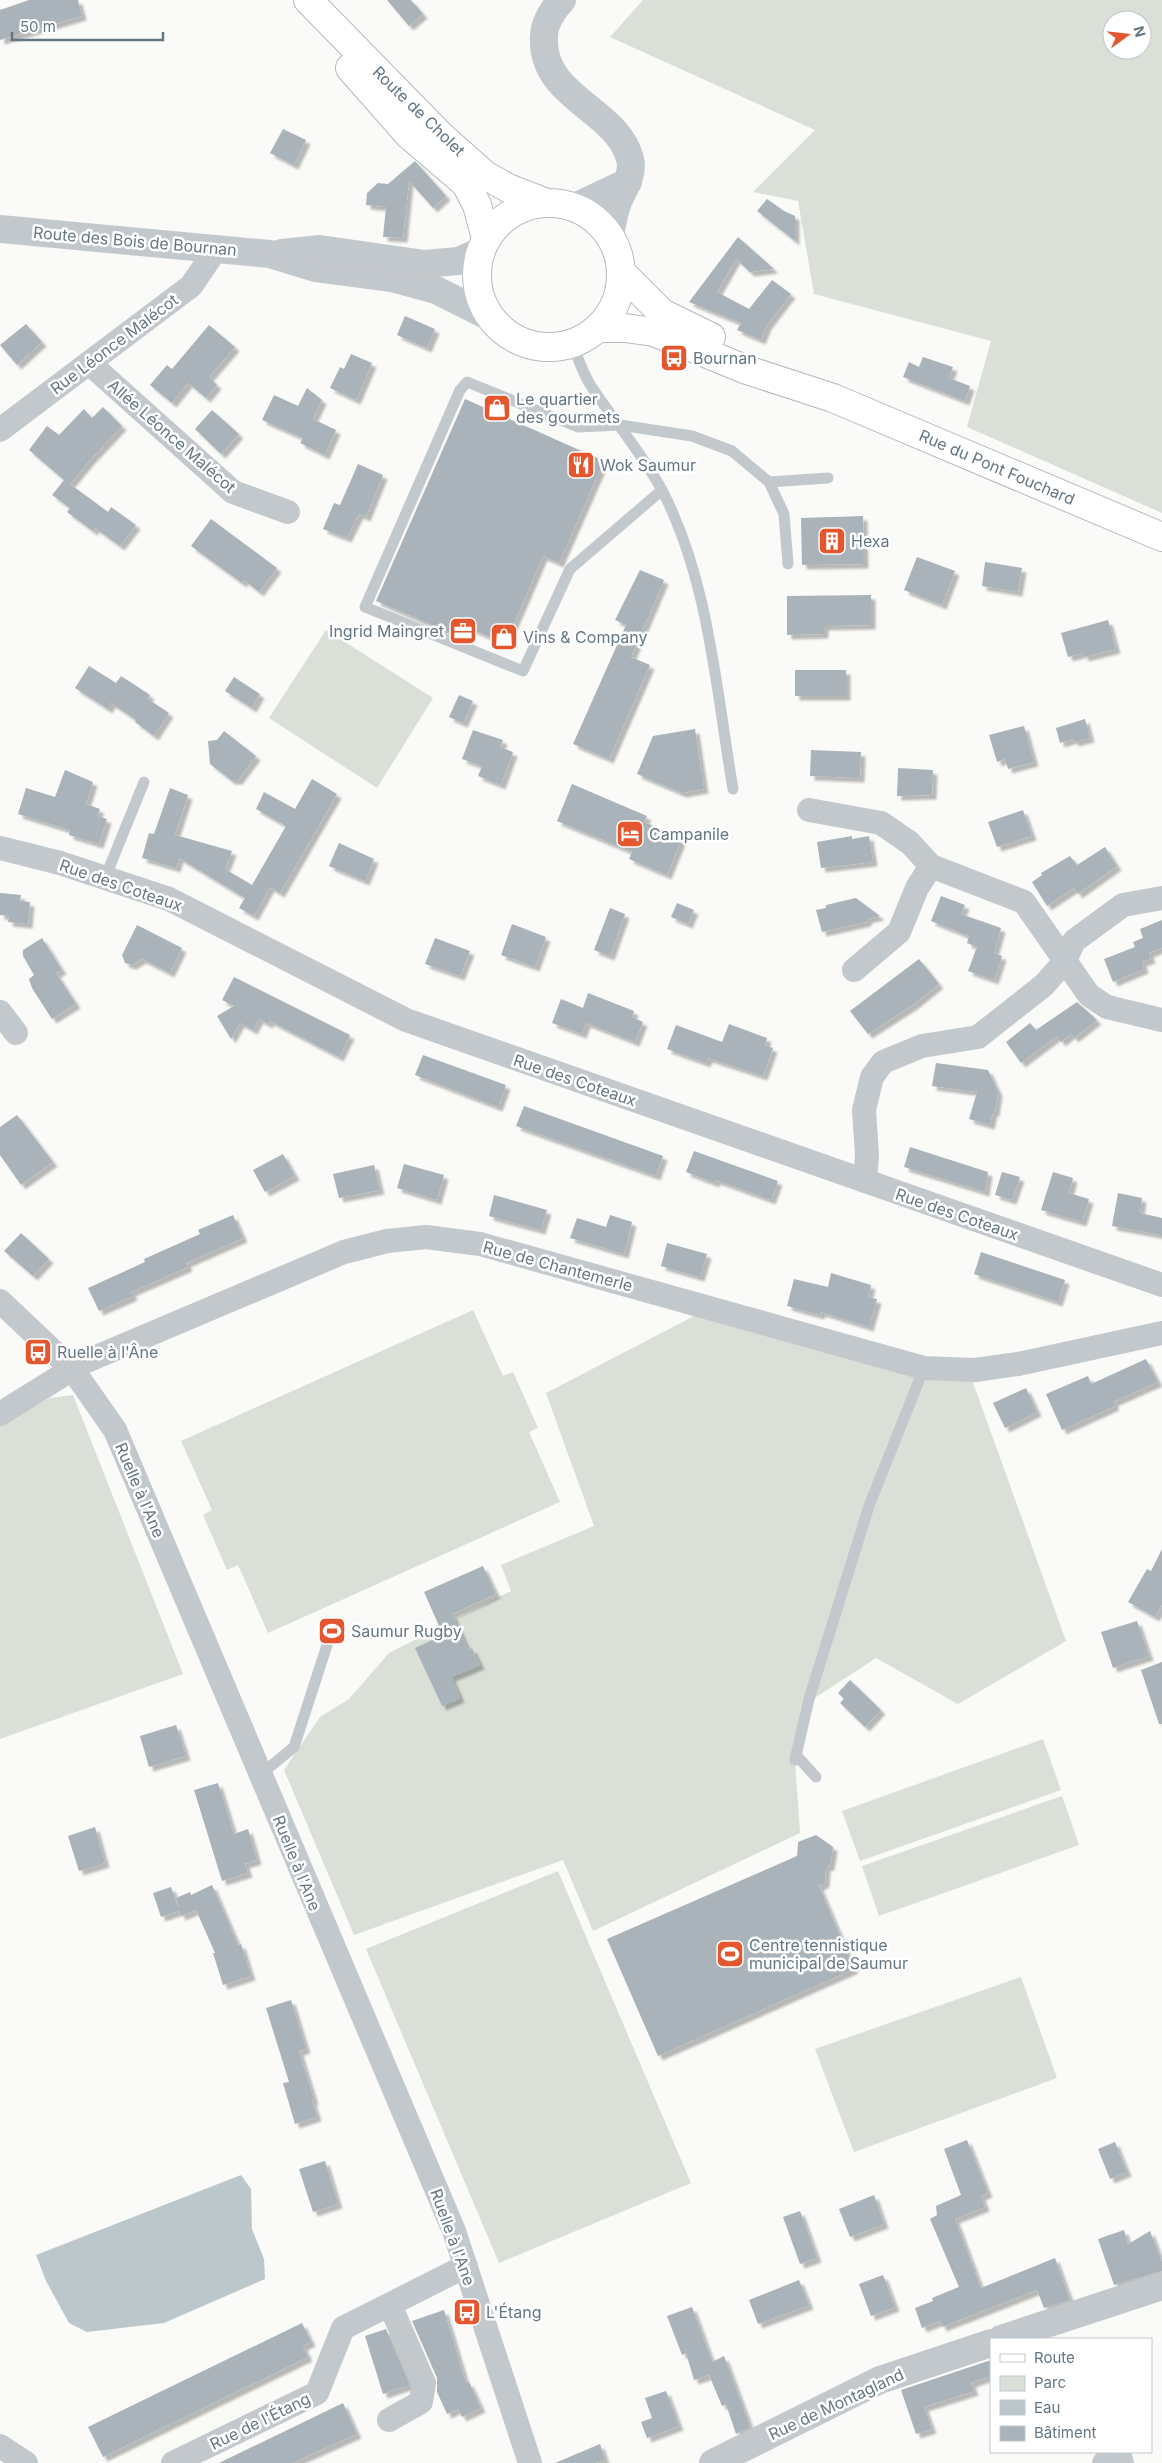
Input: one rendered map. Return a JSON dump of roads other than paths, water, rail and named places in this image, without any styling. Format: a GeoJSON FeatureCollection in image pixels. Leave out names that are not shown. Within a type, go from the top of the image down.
{"type":"FeatureCollection","features":[{"type":"Feature","properties":{"kind":"main road","name":"Route de Cholet"},"geometry":{"type":"LineString","coordinates":[[297,0],[338,54],[409,135],[466,184],[477,205],[483,245]]}},
{"type":"Feature","properties":{"kind":"main road","name":"Route de Cholet"},"geometry":{"type":"LineString","coordinates":[[308,0],[441,136],[485,175],[508,188],[544,202]]}},
{"type":"Feature","properties":{"kind":"main road"},"geometry":{"type":"LineString","coordinates":[[544,202],[575,207],[595,218],[610,235],[618,253],[622,273],[617,303],[600,328],[573,344],[549,348],[526,344],[504,333],[488,316],[479,296],[476,274],[483,245],[501,220],[521,208],[544,202]]}},
{"type":"Feature","properties":{"kind":"main road","name":"Rue du Pont Fouchard"},"geometry":{"type":"LineString","coordinates":[[622,273],[662,313],[832,398],[1162,536]]}},
{"type":"Feature","properties":{"kind":"main road","name":"Rue du Pont Fouchard"},"geometry":{"type":"LineString","coordinates":[[600,328],[625,328],[654,332],[747,370],[832,398]]}},
{"type":"Feature","properties":{"kind":"street"},"geometry":{"type":"LineString","coordinates":[[562,0],[544,27],[543,52],[553,76],[624,140],[631,161],[628,182],[617,203],[610,235]]}},
{"type":"Feature","properties":{"kind":"street"},"geometry":{"type":"LineString","coordinates":[[575,207],[628,182]]}},
{"type":"Feature","properties":{"kind":"street","name":"Route des Bois de Bournan"},"geometry":{"type":"LineString","coordinates":[[0,229],[270,254],[316,268],[392,278],[436,290],[488,316]]}},
{"type":"Feature","properties":{"kind":"street","name":"Route des Bois de Bournan"},"geometry":{"type":"LineString","coordinates":[[270,254],[320,249],[425,264],[458,261],[483,245]]}},
{"type":"Feature","properties":{"kind":"street","name":"Rue Léonce Malécot"},"geometry":{"type":"LineString","coordinates":[[0,430],[191,286],[217,248]]}},
{"type":"Feature","properties":{"kind":"street","name":"Allée Léonce Malécot"},"geometry":{"type":"LineString","coordinates":[[89,363],[232,492],[288,512]]}},
{"type":"Feature","properties":{"kind":"street"},"geometry":{"type":"LineString","coordinates":[[809,810],[881,822],[910,843],[931,866],[1024,902],[1064,962],[1089,995],[1107,1007],[1162,1020]]}},
{"type":"Feature","properties":{"kind":"street","name":"Rue des Coteaux"},"geometry":{"type":"LineString","coordinates":[[0,848],[60,863],[169,899],[406,1020],[1158,1287]]}},
{"type":"Feature","properties":{"kind":"street"},"geometry":{"type":"LineString","coordinates":[[854,970],[899,932],[917,888],[931,866]]}},
{"type":"Feature","properties":{"kind":"street"},"geometry":{"type":"LineString","coordinates":[[865,1182],[867,1155],[864,1110],[872,1077],[883,1062],[922,1046],[978,1037],[1044,985],[1064,962],[1074,941],[1123,905],[1162,898]]}},
{"type":"Feature","properties":{"kind":"street"},"geometry":{"type":"LineString","coordinates":[[0,1012],[16,1034]]}},
{"type":"Feature","properties":{"kind":"street","name":"Rue de Chantemerle"},"geometry":{"type":"LineString","coordinates":[[0,1414],[82,1364],[344,1252],[387,1241],[426,1237],[480,1244],[924,1368],[975,1370],[1018,1364],[1152,1335],[1162,1324]]}},
{"type":"Feature","properties":{"kind":"street","name":"Ruelle à l'Ane"},"geometry":{"type":"LineString","coordinates":[[0,1302],[73,1370],[115,1430],[454,2231],[530,2463]]}},
{"type":"Feature","properties":{"kind":"street"},"geometry":{"type":"LineString","coordinates":[[1152,1335],[1162,1317]]}},
{"type":"Feature","properties":{"kind":"street","name":"Rue de l'Étang"},"geometry":{"type":"LineString","coordinates":[[173,2463],[317,2393],[343,2328],[466,2266]]}},
{"type":"Feature","properties":{"kind":"street"},"geometry":{"type":"LineString","coordinates":[[1004,2338],[1162,2286]]}},
{"type":"Feature","properties":{"kind":"street"},"geometry":{"type":"LineString","coordinates":[[389,2420],[421,2402],[424,2383],[390,2305]]}},
{"type":"Feature","properties":{"kind":"street","name":"Rue de Montagland"},"geometry":{"type":"LineString","coordinates":[[712,2463],[880,2380],[990,2343]]}},
{"type":"Feature","properties":{"kind":"street"},"geometry":{"type":"LineString","coordinates":[[0,2446],[26,2463]]}},
{"type":"Feature","properties":{"kind":"street"},"geometry":{"type":"LineString","coordinates":[[1104,2463],[1120,2458],[1122,2463]]}},
{"type":"Feature","properties":{"kind":"lane"},"geometry":{"type":"LineString","coordinates":[[573,344],[590,385],[620,425],[662,490],[688,555],[702,607],[733,789]]}},
{"type":"Feature","properties":{"kind":"lane"},"geometry":{"type":"LineString","coordinates":[[662,490],[570,569],[523,671],[365,607],[460,390],[467,382],[578,427],[620,425],[700,439],[732,452],[769,482],[784,514],[788,564]]}},
{"type":"Feature","properties":{"kind":"lane"},"geometry":{"type":"LineString","coordinates":[[769,482],[828,478]]}},
{"type":"Feature","properties":{"kind":"lane"},"geometry":{"type":"LineString","coordinates":[[105,878],[144,782]]}},
{"type":"Feature","properties":{"kind":"lane"},"geometry":{"type":"LineString","coordinates":[[816,1777],[795,1757],[809,1698],[869,1506],[924,1368]]}},
{"type":"Feature","properties":{"kind":"lane"},"geometry":{"type":"LineString","coordinates":[[260,1775],[294,1746],[329,1639]]}},
{"type":"Feature","properties":{"kind":"water"},"geometry":{"type":"Polygon","coordinates":[[[241,2175],[251,2189],[252,2229],[264,2259],[265,2279],[164,2323],[87,2332],[69,2323],[46,2281],[36,2255],[241,2175]]]}},
{"type":"Feature","properties":{"kind":"place","name":"Bournan"},"geometry":{"type":"Point","coordinates":[674,358]}},
{"type":"Feature","properties":{"kind":"place","name":"Le quartier des gourmets"},"geometry":{"type":"Point","coordinates":[497,408]}},
{"type":"Feature","properties":{"kind":"place","name":"Wok Saumur"},"geometry":{"type":"Point","coordinates":[581,465]}},
{"type":"Feature","properties":{"kind":"place","name":"Hexa"},"geometry":{"type":"Point","coordinates":[832,541]}},
{"type":"Feature","properties":{"kind":"place","name":"Ingrid Maingret"},"geometry":{"type":"Point","coordinates":[463,631]}},
{"type":"Feature","properties":{"kind":"place","name":"Vins & Company"},"geometry":{"type":"Point","coordinates":[504,637]}},
{"type":"Feature","properties":{"kind":"place","name":"Campanile"},"geometry":{"type":"Point","coordinates":[630,834]}},
{"type":"Feature","properties":{"kind":"place","name":"Ruelle à l'Âne"},"geometry":{"type":"Point","coordinates":[38,1352]}},
{"type":"Feature","properties":{"kind":"place","name":"Saumur Rugby"},"geometry":{"type":"Point","coordinates":[332,1631]}},
{"type":"Feature","properties":{"kind":"place","name":"Centre tennistique municipal de Saumur"},"geometry":{"type":"Point","coordinates":[730,1954]}},
{"type":"Feature","properties":{"kind":"place","name":"L'Étang"},"geometry":{"type":"Point","coordinates":[467,2312]}}]}
